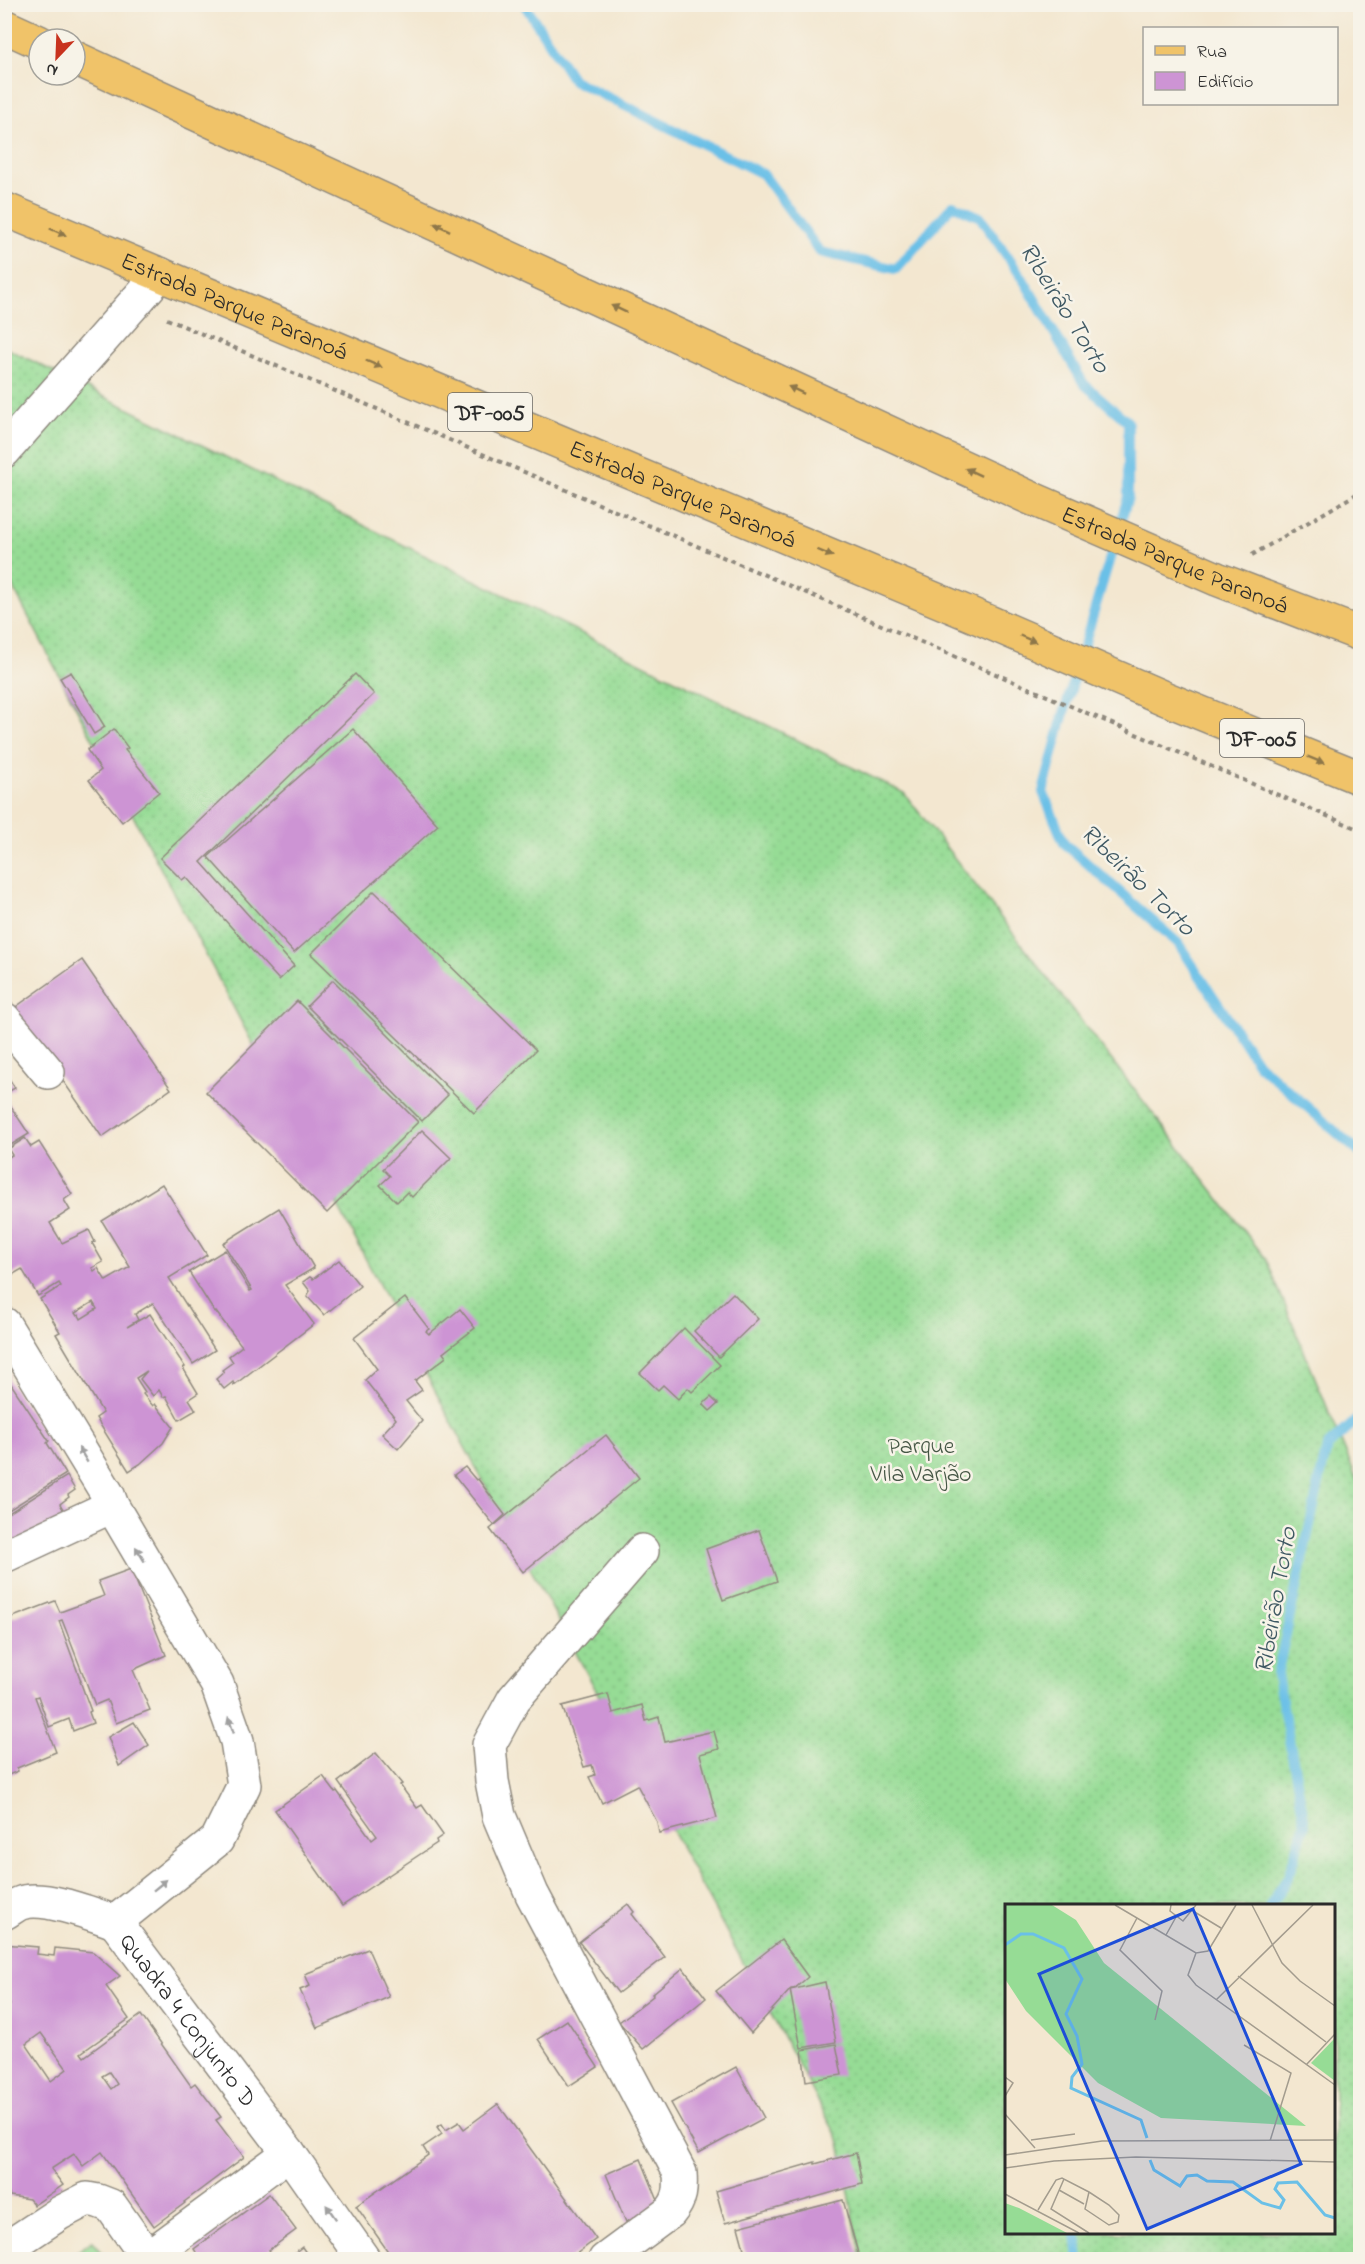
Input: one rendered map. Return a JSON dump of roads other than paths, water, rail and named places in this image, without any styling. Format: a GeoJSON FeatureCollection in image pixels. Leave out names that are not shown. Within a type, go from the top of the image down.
{"type":"FeatureCollection","features":[{"type":"Feature","properties":{"kind":"main road"},"geometry":{"type":"LineString","coordinates":[[4,26],[27,37]]}},
{"type":"Feature","properties":{"kind":"main road","name":"Estrada Parque Paranoá"},"geometry":{"type":"LineString","coordinates":[[87,64],[1026,496],[1217,579],[1360,634]]}},
{"type":"Feature","properties":{"kind":"main road","name":"Estrada Parque Paranoá"},"geometry":{"type":"LineString","coordinates":[[4,209],[975,616],[1164,698],[1360,778]]}},
{"type":"Feature","properties":{"kind":"street"},"geometry":{"type":"LineString","coordinates":[[4,451],[160,274]]}},
{"type":"Feature","properties":{"kind":"street"},"geometry":{"type":"LineString","coordinates":[[4,1019],[48,1072]]}},
{"type":"Feature","properties":{"kind":"street"},"geometry":{"type":"LineString","coordinates":[[4,1324],[108,1496],[217,1684],[237,1741],[244,1785],[217,1840],[115,1922]]}},
{"type":"Feature","properties":{"kind":"street"},"geometry":{"type":"LineString","coordinates":[[4,1556],[112,1506]]}},
{"type":"Feature","properties":{"kind":"street"},"geometry":{"type":"LineString","coordinates":[[605,2259],[670,2212],[678,2202],[681,2189],[680,2173],[532,1894],[499,1816],[492,1781],[489,1745],[514,1699],[642,1551]]}},
{"type":"Feature","properties":{"kind":"street","name":"Quadra 4 Conjunto D"},"geometry":{"type":"LineString","coordinates":[[4,1913],[22,1902],[44,1902],[78,1909],[115,1922],[289,2153],[364,2259]]}},
{"type":"Feature","properties":{"kind":"street"},"geometry":{"type":"LineString","coordinates":[[6,2247],[87,2199],[111,2206],[148,2258],[289,2153]]}},
{"type":"Feature","properties":{"kind":"waterway","name":"Ribeirão Torto"},"geometry":{"type":"LineString","coordinates":[[524,4],[573,80],[763,174],[820,252],[896,269],[953,205],[980,217],[1023,279],[1084,384],[1128,422],[1128,497],[1061,723],[1043,792],[1064,843],[1178,943],[1258,1064],[1360,1153]]}},
{"type":"Feature","properties":{"kind":"waterway","name":"Ribeirão Torto"},"geometry":{"type":"LineString","coordinates":[[1271,1904],[1288,1877],[1305,1824],[1277,1675],[1327,1447],[1360,1417]]}},
{"type":"Feature","properties":{"kind":"waterway","name":"Ribeirão Torto"},"geometry":{"type":"LineString","coordinates":[[1076,2234],[1079,2260]]}},
{"type":"Feature","properties":{"kind":"park label","name":"Parque Vila Varjão"},"geometry":{"type":"Point","coordinates":[921,1459]}}]}
